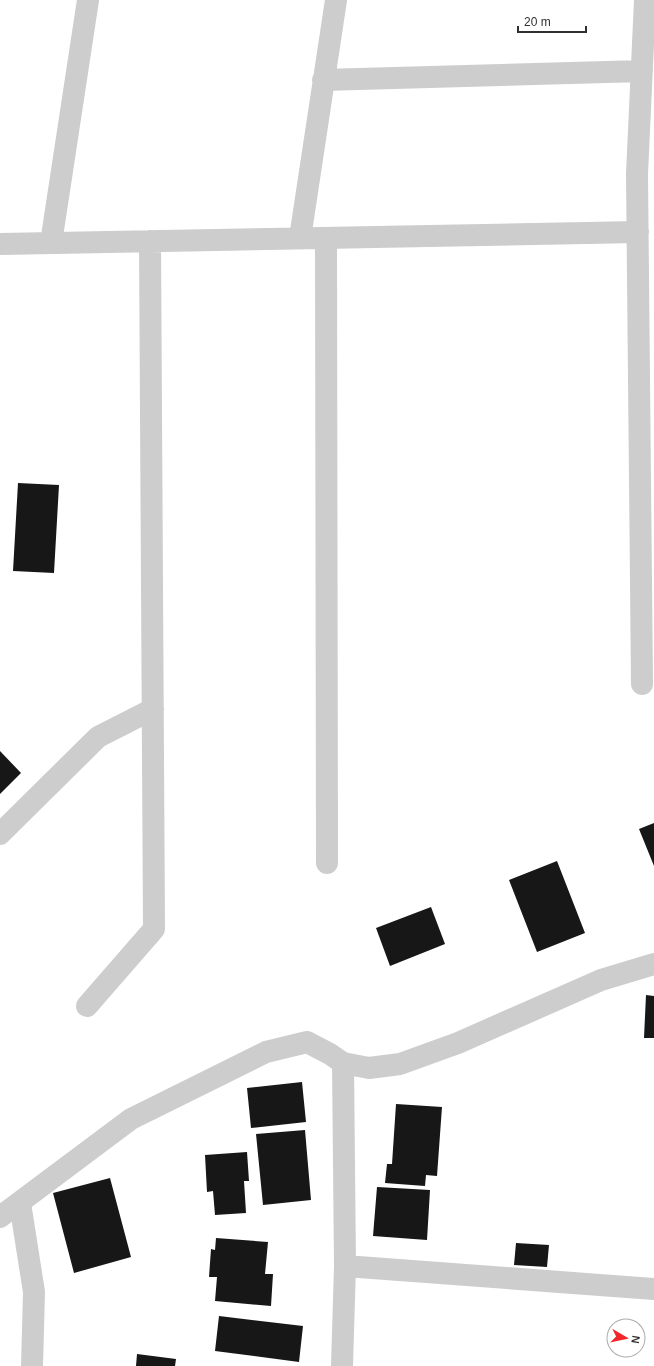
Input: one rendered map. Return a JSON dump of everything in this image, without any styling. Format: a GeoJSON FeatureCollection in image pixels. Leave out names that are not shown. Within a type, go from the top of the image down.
{"type":"FeatureCollection","features":[{"type":"Feature","properties":{"kind":"street"},"geometry":{"type":"LineString","coordinates":[[50,243],[88,0]]}},
{"type":"Feature","properties":{"kind":"street"},"geometry":{"type":"LineString","coordinates":[[300,238],[336,0]]}},
{"type":"Feature","properties":{"kind":"street"},"geometry":{"type":"LineString","coordinates":[[642,684],[637,174],[645,0]]}},
{"type":"Feature","properties":{"kind":"street"},"geometry":{"type":"LineString","coordinates":[[323,80],[642,71]]}},
{"type":"Feature","properties":{"kind":"street"},"geometry":{"type":"LineString","coordinates":[[0,244],[638,232]]}},
{"type":"Feature","properties":{"kind":"street"},"geometry":{"type":"LineString","coordinates":[[326,238],[327,863]]}},
{"type":"Feature","properties":{"kind":"street"},"geometry":{"type":"LineString","coordinates":[[87,1006],[154,929],[150,241]]}},
{"type":"Feature","properties":{"kind":"street"},"geometry":{"type":"LineString","coordinates":[[0,834],[98,737],[152,710]]}},
{"type":"Feature","properties":{"kind":"street"},"geometry":{"type":"LineString","coordinates":[[0,1217],[131,1119],[266,1052],[307,1042],[330,1054],[343,1063],[369,1068],[400,1064],[458,1043],[600,980],[654,964]]}},
{"type":"Feature","properties":{"kind":"street"},"geometry":{"type":"LineString","coordinates":[[342,1366],[345,1266],[343,1063]]}},
{"type":"Feature","properties":{"kind":"street"},"geometry":{"type":"LineString","coordinates":[[344,1092],[369,1068]]}},
{"type":"Feature","properties":{"kind":"street"},"geometry":{"type":"LineString","coordinates":[[20,1203],[34,1292],[32,1366]]}},
{"type":"Feature","properties":{"kind":"street"},"geometry":{"type":"LineString","coordinates":[[345,1266],[654,1289]]}},
{"type":"Feature","properties":{"kind":"building"},"geometry":{"type":"Polygon","coordinates":[[[18,483],[59,485],[54,573],[13,571],[18,483]]]}},
{"type":"Feature","properties":{"kind":"building"},"geometry":{"type":"Polygon","coordinates":[[[0,751],[21,773],[0,794],[0,751]]]}},
{"type":"Feature","properties":{"kind":"building"},"geometry":{"type":"Polygon","coordinates":[[[654,823],[654,866],[639,829],[654,823]]]}},
{"type":"Feature","properties":{"kind":"building"},"geometry":{"type":"Polygon","coordinates":[[[557,861],[585,933],[537,952],[509,880],[557,861]]]}},
{"type":"Feature","properties":{"kind":"building"},"geometry":{"type":"Polygon","coordinates":[[[431,907],[445,944],[390,966],[376,928],[431,907]]]}},
{"type":"Feature","properties":{"kind":"building"},"geometry":{"type":"Polygon","coordinates":[[[646,995],[654,996],[654,1038],[644,1038],[646,995]]]}},
{"type":"Feature","properties":{"kind":"building"},"geometry":{"type":"Polygon","coordinates":[[[302,1082],[306,1122],[251,1128],[247,1088],[302,1082]]]}},
{"type":"Feature","properties":{"kind":"building"},"geometry":{"type":"Polygon","coordinates":[[[396,1104],[442,1107],[437,1176],[426,1175],[425,1186],[385,1183],[387,1164],[392,1164],[396,1104]]]}},
{"type":"Feature","properties":{"kind":"building"},"geometry":{"type":"Polygon","coordinates":[[[305,1130],[311,1200],[263,1205],[256,1134],[305,1130]]]}},
{"type":"Feature","properties":{"kind":"building"},"geometry":{"type":"Polygon","coordinates":[[[247,1152],[249,1181],[244,1181],[246,1213],[215,1215],[213,1191],[207,1192],[205,1155],[247,1152]]]}},
{"type":"Feature","properties":{"kind":"building"},"geometry":{"type":"Polygon","coordinates":[[[110,1178],[131,1257],[74,1273],[53,1193],[110,1178]]]}},
{"type":"Feature","properties":{"kind":"building"},"geometry":{"type":"Polygon","coordinates":[[[377,1187],[430,1190],[427,1240],[373,1236],[377,1187]]]}},
{"type":"Feature","properties":{"kind":"building"},"geometry":{"type":"Polygon","coordinates":[[[216,1238],[268,1242],[265,1274],[273,1274],[271,1306],[215,1301],[217,1277],[209,1277],[211,1249],[215,1250],[216,1238]]]}},
{"type":"Feature","properties":{"kind":"building"},"geometry":{"type":"Polygon","coordinates":[[[516,1243],[549,1245],[547,1267],[514,1265],[516,1243]]]}},
{"type":"Feature","properties":{"kind":"building"},"geometry":{"type":"Polygon","coordinates":[[[219,1316],[303,1326],[299,1362],[215,1351],[219,1316]]]}},
{"type":"Feature","properties":{"kind":"building"},"geometry":{"type":"Polygon","coordinates":[[[137,1354],[176,1359],[175,1366],[136,1366],[137,1354]]]}}]}
